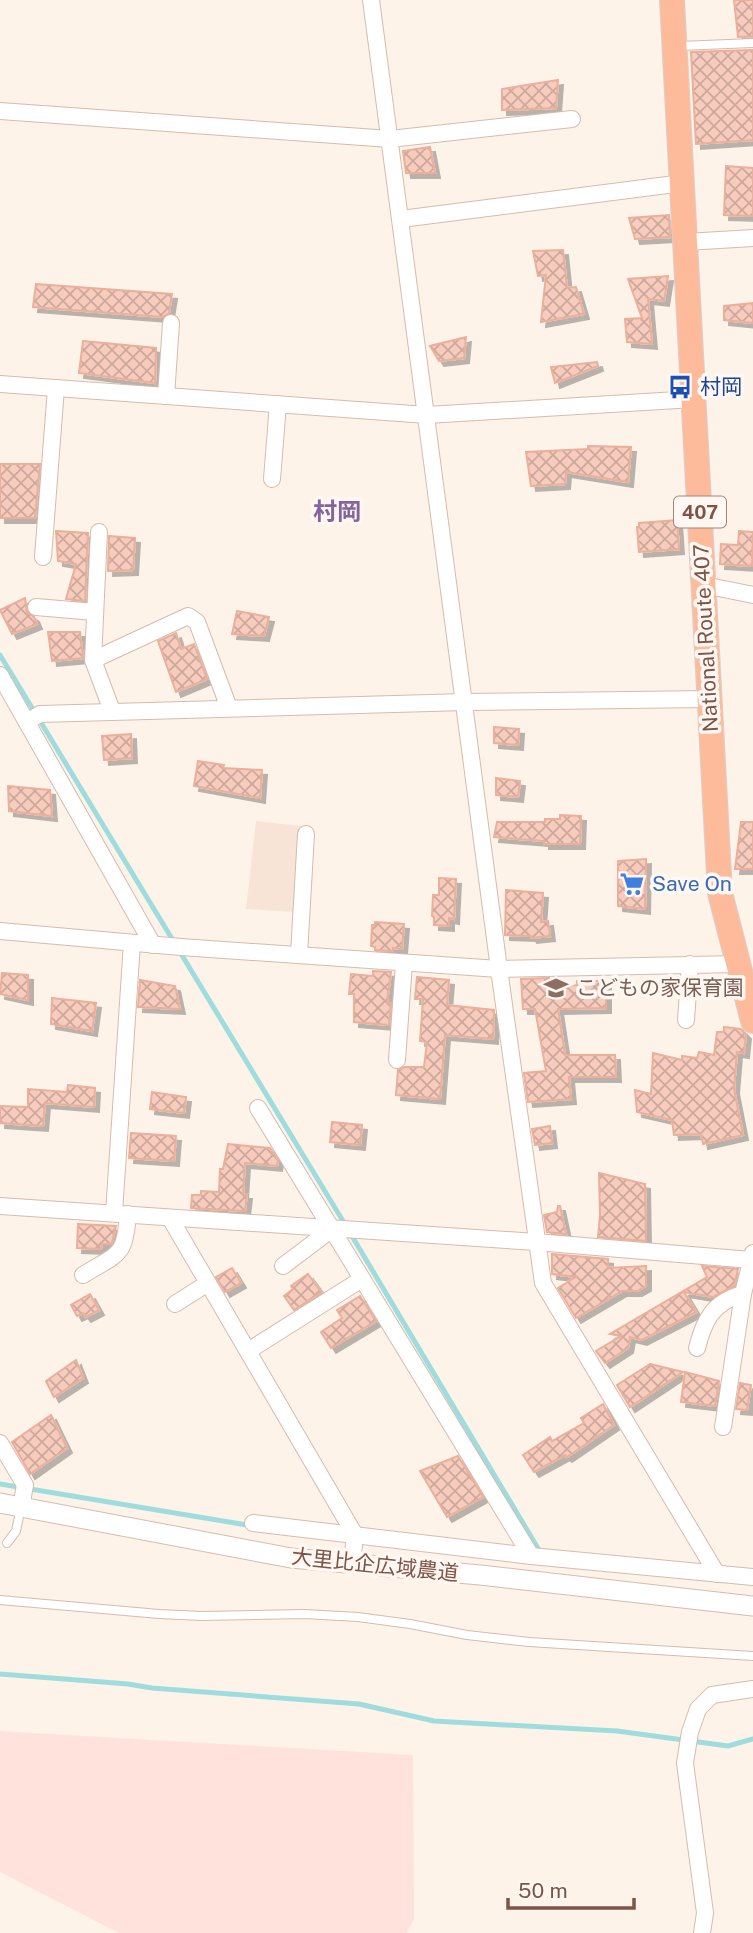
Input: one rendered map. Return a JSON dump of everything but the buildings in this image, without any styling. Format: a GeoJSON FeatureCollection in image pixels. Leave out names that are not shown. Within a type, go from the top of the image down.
{"type":"FeatureCollection","features":[{"type":"Feature","properties":{"kind":"highway","name":"National Route 407"},"geometry":{"type":"LineString","coordinates":[[672,0],[720,893],[753,1021]]}},
{"type":"Feature","properties":{"kind":"street"},"geometry":{"type":"LineString","coordinates":[[371,0],[543,1283],[717,1574]]}},
{"type":"Feature","properties":{"kind":"street"},"geometry":{"type":"LineString","coordinates":[[0,111],[390,139],[572,119]]}},
{"type":"Feature","properties":{"kind":"street"},"geometry":{"type":"LineString","coordinates":[[401,219],[683,184]]}},
{"type":"Feature","properties":{"kind":"street"},"geometry":{"type":"LineString","coordinates":[[686,243],[753,238]]}},
{"type":"Feature","properties":{"kind":"street"},"geometry":{"type":"LineString","coordinates":[[166,396],[170,323]]}},
{"type":"Feature","properties":{"kind":"street"},"geometry":{"type":"LineString","coordinates":[[0,384],[426,415],[694,399]]}},
{"type":"Feature","properties":{"kind":"street"},"geometry":{"type":"LineString","coordinates":[[43,557],[55,388]]}},
{"type":"Feature","properties":{"kind":"street"},"geometry":{"type":"LineString","coordinates":[[272,479],[278,404]]}},
{"type":"Feature","properties":{"kind":"street"},"geometry":{"type":"LineString","coordinates":[[99,532],[93,660],[112,712]]}},
{"type":"Feature","properties":{"kind":"street"},"geometry":{"type":"LineString","coordinates":[[704,585],[753,595]]}},
{"type":"Feature","properties":{"kind":"street"},"geometry":{"type":"LineString","coordinates":[[36,607],[96,612]]}},
{"type":"Feature","properties":{"kind":"street"},"geometry":{"type":"LineString","coordinates":[[93,660],[188,616],[197,622],[229,708]]}},
{"type":"Feature","properties":{"kind":"street"},"geometry":{"type":"LineString","coordinates":[[0,675],[33,718],[153,945]]}},
{"type":"Feature","properties":{"kind":"street"},"geometry":{"type":"LineString","coordinates":[[33,718],[229,708],[708,699]]}},
{"type":"Feature","properties":{"kind":"street"},"geometry":{"type":"LineString","coordinates":[[299,954],[306,834]]}},
{"type":"Feature","properties":{"kind":"street"},"geometry":{"type":"LineString","coordinates":[[0,931],[153,945],[499,969],[738,964],[753,983]]}},
{"type":"Feature","properties":{"kind":"street"},"geometry":{"type":"LineString","coordinates":[[83,1275],[121,1251],[126,1241],[121,1214],[132,943]]}},
{"type":"Feature","properties":{"kind":"street"},"geometry":{"type":"LineString","coordinates":[[397,1060],[404,963]]}},
{"type":"Feature","properties":{"kind":"street"},"geometry":{"type":"LineString","coordinates":[[686,1020],[690,964]]}},
{"type":"Feature","properties":{"kind":"street"},"geometry":{"type":"LineString","coordinates":[[258,1108],[531,1556]]}},
{"type":"Feature","properties":{"kind":"street"},"geometry":{"type":"LineString","coordinates":[[0,1206],[752,1257],[743,1294],[723,1427]]}},
{"type":"Feature","properties":{"kind":"street"},"geometry":{"type":"LineString","coordinates":[[170,1218],[355,1535],[352,1565]]}},
{"type":"Feature","properties":{"kind":"street"},"geometry":{"type":"LineString","coordinates":[[283,1266],[332,1230]]}},
{"type":"Feature","properties":{"kind":"street"},"geometry":{"type":"LineString","coordinates":[[248,1351],[362,1279]]}},
{"type":"Feature","properties":{"kind":"street"},"geometry":{"type":"LineString","coordinates":[[175,1304],[208,1283]]}},
{"type":"Feature","properties":{"kind":"street"},"geometry":{"type":"LineString","coordinates":[[696,1348],[706,1317],[735,1296],[743,1294]]}},
{"type":"Feature","properties":{"kind":"street"},"geometry":{"type":"LineString","coordinates":[[0,1443],[25,1485],[21,1507]]}},
{"type":"Feature","properties":{"kind":"street","name":"大里比企広域農道"},"geometry":{"type":"LineString","coordinates":[[0,1503],[291,1558],[480,1575],[753,1606]]}},
{"type":"Feature","properties":{"kind":"street"},"geometry":{"type":"LineString","coordinates":[[253,1523],[531,1556],[753,1577]]}},
{"type":"Feature","properties":{"kind":"street"},"geometry":{"type":"LineString","coordinates":[[702,1933],[705,1913],[685,1763],[690,1732],[698,1709],[712,1695],[753,1689]]}},
{"type":"Feature","properties":{"kind":"lane"},"geometry":{"type":"LineString","coordinates":[[674,46],[753,43]]}},
{"type":"Feature","properties":{"kind":"lane"},"geometry":{"type":"LineString","coordinates":[[7,1543],[16,1531],[21,1507]]}},
{"type":"Feature","properties":{"kind":"lane"},"geometry":{"type":"LineString","coordinates":[[0,1600],[181,1615],[304,1614],[358,1617],[529,1642],[753,1656]]}},
{"type":"Feature","properties":{"kind":"shaded area"},"geometry":{"type":"Polygon","coordinates":[[[256,821],[301,826],[295,912],[246,909],[256,821]]]}},
{"type":"Feature","properties":{"kind":"shaded area"},"geometry":{"type":"Polygon","coordinates":[[[0,1731],[413,1755],[414,1918],[407,1933],[119,1933],[0,1872],[0,1731]]]}},
{"type":"Feature","properties":{"kind":"waterway"},"geometry":{"type":"LineString","coordinates":[[0,655],[542,1555]]}},
{"type":"Feature","properties":{"kind":"waterway"},"geometry":{"type":"LineString","coordinates":[[0,1484],[253,1526]]}},
{"type":"Feature","properties":{"kind":"waterway"},"geometry":{"type":"LineString","coordinates":[[0,1674],[359,1704],[434,1721],[617,1731],[728,1746],[753,1739]]}},
{"type":"Feature","properties":{"kind":"place","name":"村岡"},"geometry":{"type":"Point","coordinates":[680,387]}},
{"type":"Feature","properties":{"kind":"place","name":"Save On"},"geometry":{"type":"Point","coordinates":[632,884]}},
{"type":"Feature","properties":{"kind":"place","name":"こどもの家保育園"},"geometry":{"type":"Point","coordinates":[556,988]}},
{"type":"Feature","properties":{"kind":"district","name":"村岡"},"geometry":{"type":"Point","coordinates":[337,512]}}]}
